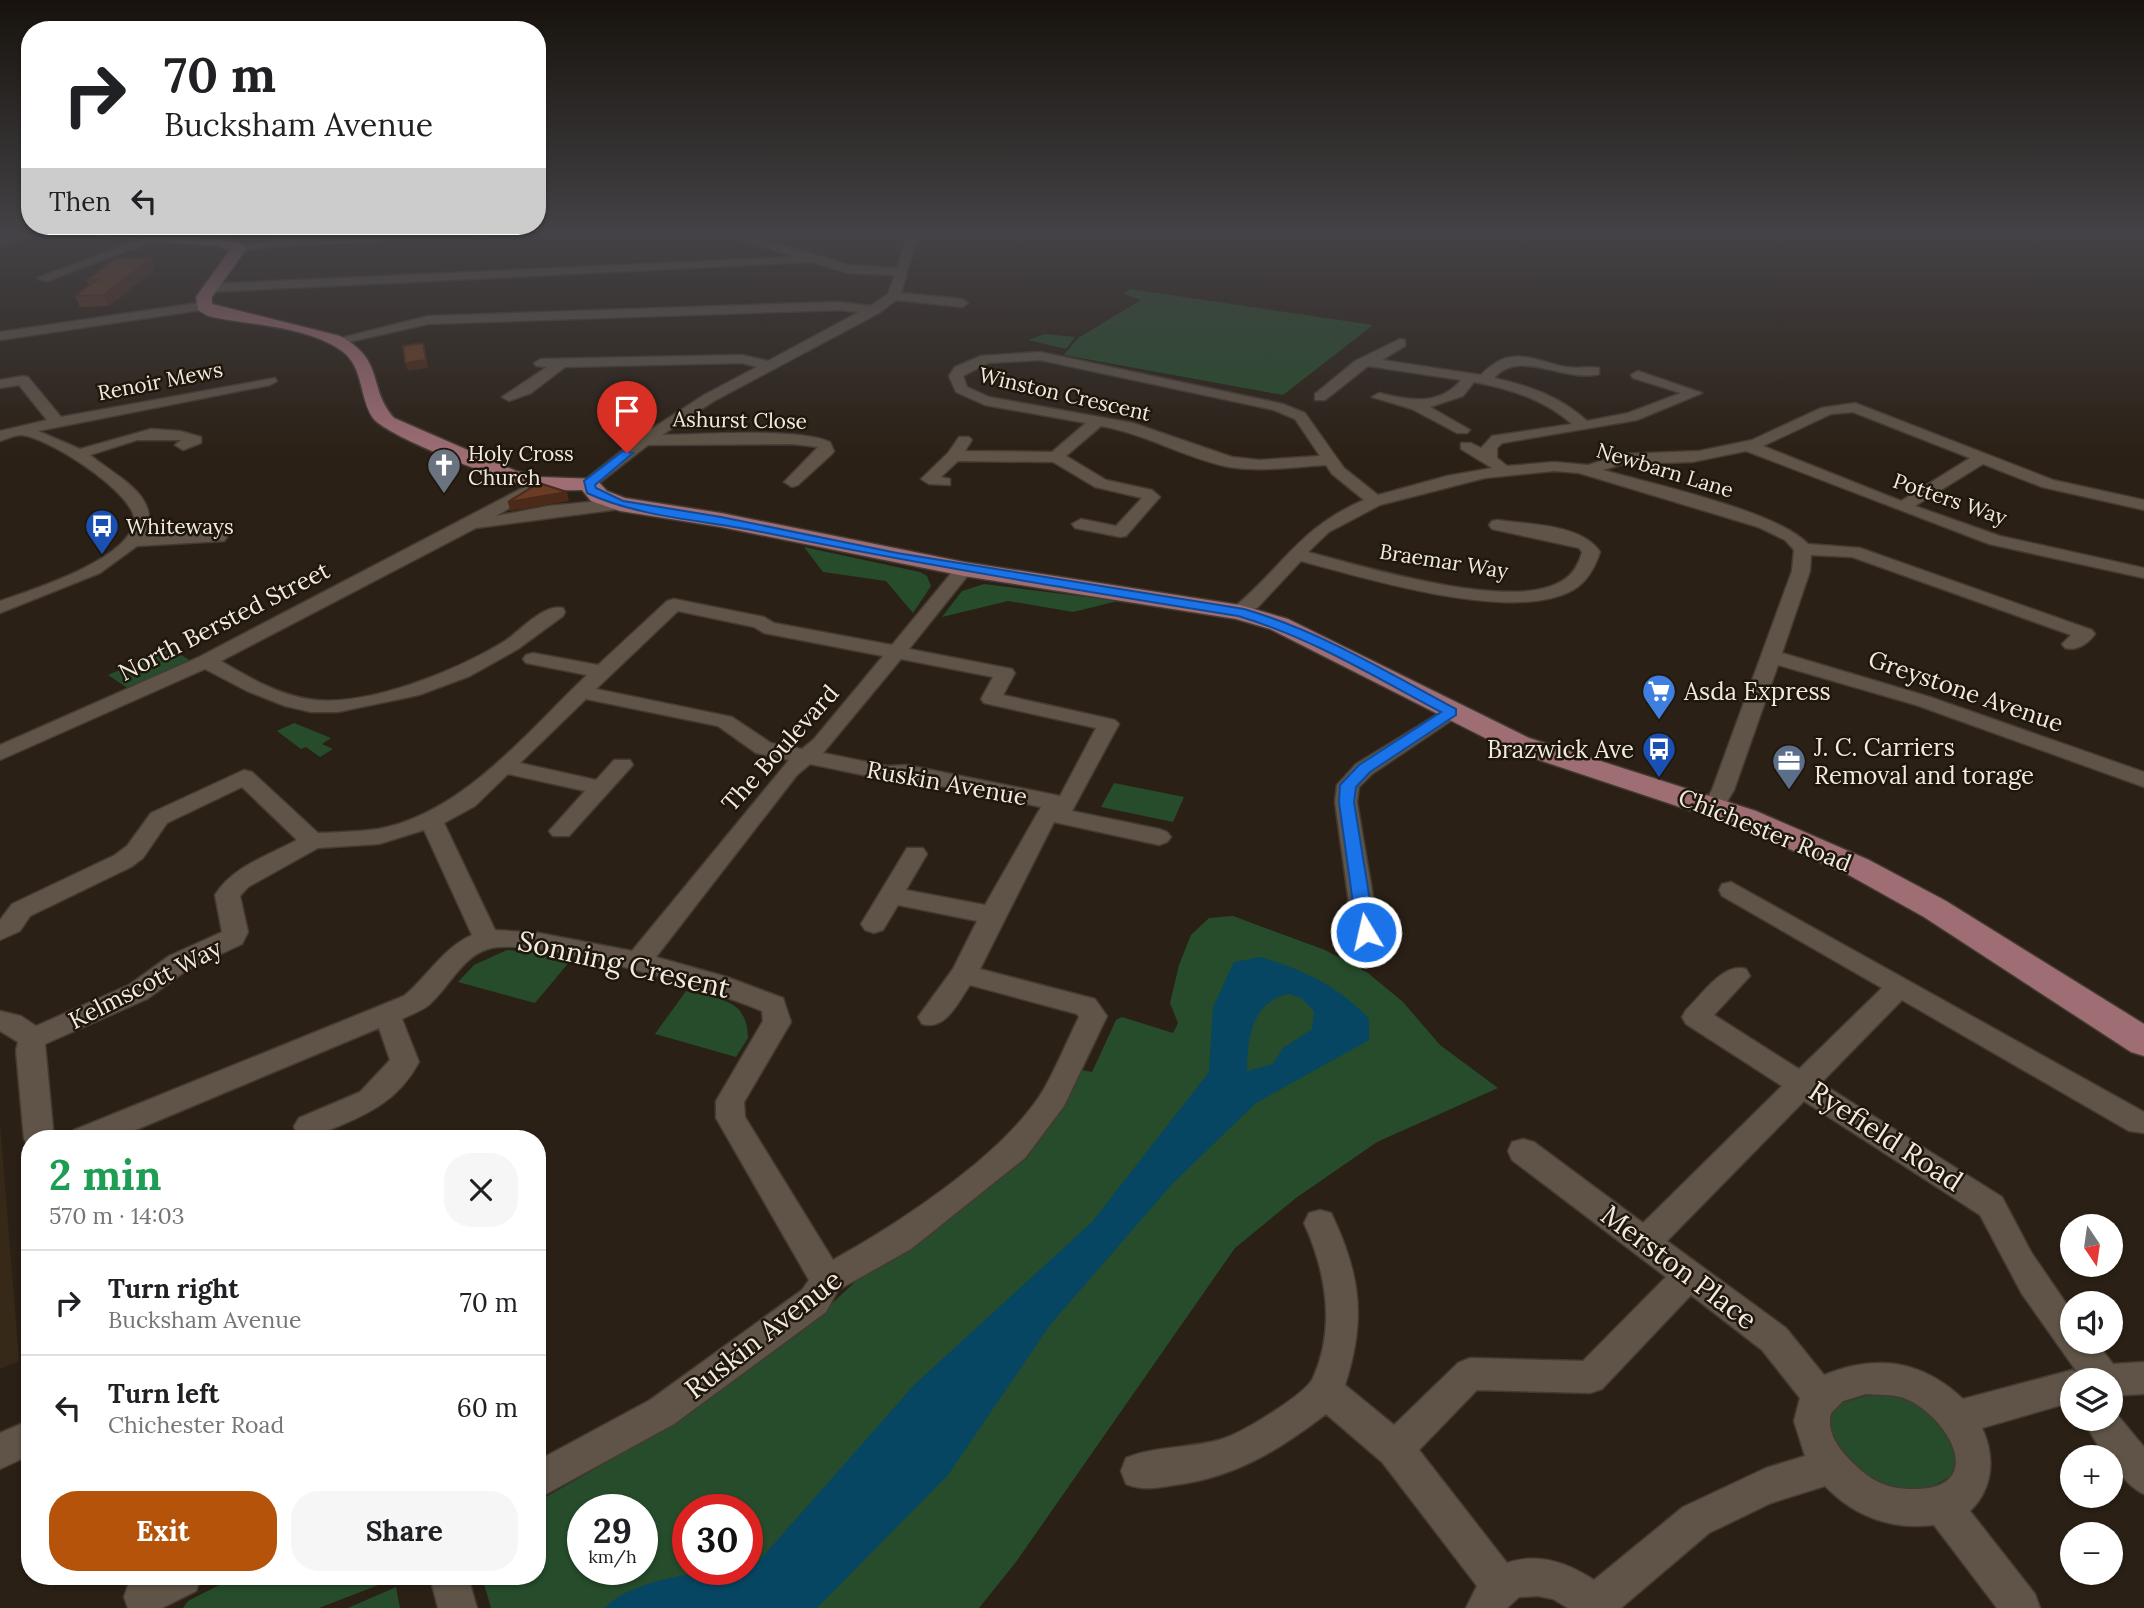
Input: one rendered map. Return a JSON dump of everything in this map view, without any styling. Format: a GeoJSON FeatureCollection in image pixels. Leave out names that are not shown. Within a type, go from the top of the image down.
{"type":"FeatureCollection","features":[{"type":"Feature","properties":{"kind":"main road"},"geometry":{"type":"LineString","coordinates":[[207,308],[214,312],[336,341],[360,359],[378,413],[387,422],[509,475],[540,483],[589,484]]}},
{"type":"Feature","properties":{"kind":"main road","name":"Chichester Road"},"geometry":{"type":"LineString","coordinates":[[589,484],[598,496],[621,504],[964,569],[1240,612],[1279,624],[1315,640],[1451,712],[1520,744],[1713,807],[1799,840],[1888,883],[2144,1042]]}},
{"type":"Feature","properties":{"kind":"street"},"geometry":{"type":"LineString","coordinates":[[0,336],[190,308]]}},
{"type":"Feature","properties":{"kind":"street"},"geometry":{"type":"LineString","coordinates":[[336,341],[428,320],[779,308]]}},
{"type":"Feature","properties":{"kind":"street"},"geometry":{"type":"LineString","coordinates":[[857,308],[874,310]]}},
{"type":"Feature","properties":{"kind":"street"},"geometry":{"type":"LineString","coordinates":[[589,484],[644,440],[768,365],[877,308]]}},
{"type":"Feature","properties":{"kind":"street"},"geometry":{"type":"LineString","coordinates":[[1320,397],[1360,365],[1400,344]]}},
{"type":"Feature","properties":{"kind":"street","name":"Winston Crescent"},"geometry":{"type":"LineString","coordinates":[[1329,460],[1278,465],[1237,464],[1212,458],[1128,426],[985,401],[961,389],[956,376],[960,370],[986,359],[1040,356],[1257,401],[1300,416],[1329,460],[1351,483],[1375,501]]}},
{"type":"Feature","properties":{"kind":"street"},"geometry":{"type":"LineString","coordinates":[[1418,406],[1458,393],[1493,369],[1515,358],[1581,376],[1594,371]]}},
{"type":"Feature","properties":{"kind":"street"},"geometry":{"type":"LineString","coordinates":[[541,363],[742,359],[768,365]]}},
{"type":"Feature","properties":{"kind":"street"},"geometry":{"type":"LineString","coordinates":[[1370,362],[1477,379],[1541,397],[1579,420],[1581,427]]}},
{"type":"Feature","properties":{"kind":"street"},"geometry":{"type":"LineString","coordinates":[[509,397],[526,390],[561,363]]}},
{"type":"Feature","properties":{"kind":"street"},"geometry":{"type":"LineString","coordinates":[[0,384],[21,374],[57,422]]}},
{"type":"Feature","properties":{"kind":"street"},"geometry":{"type":"LineString","coordinates":[[1490,457],[1490,444],[1503,437],[1632,417],[1695,393],[1638,374]]}},
{"type":"Feature","properties":{"kind":"street","name":"Renoir Mews"},"geometry":{"type":"LineString","coordinates":[[0,436],[57,422],[270,381]]}},
{"type":"Feature","properties":{"kind":"street"},"geometry":{"type":"LineString","coordinates":[[1379,397],[1418,406],[1504,470]]}},
{"type":"Feature","properties":{"kind":"street"},"geometry":{"type":"LineString","coordinates":[[1590,471],[1613,459],[1687,458],[1748,446],[1768,440],[1833,408],[1855,407],[2013,471]]}},
{"type":"Feature","properties":{"kind":"street"},"geometry":{"type":"LineString","coordinates":[[1056,457],[1098,421]]}},
{"type":"Feature","properties":{"kind":"street"},"geometry":{"type":"LineString","coordinates":[[22,430],[79,454],[139,502],[145,512],[135,541]]}},
{"type":"Feature","properties":{"kind":"street"},"geometry":{"type":"LineString","coordinates":[[79,454],[148,432],[177,433],[196,440],[183,445]]}},
{"type":"Feature","properties":{"kind":"street","name":"Ashurst Close"},"geometry":{"type":"LineString","coordinates":[[644,440],[792,439],[825,445],[826,452],[792,482]]}},
{"type":"Feature","properties":{"kind":"street"},"geometry":{"type":"LineString","coordinates":[[944,482],[929,479],[954,456],[964,440]]}},
{"type":"Feature","properties":{"kind":"street","name":"Potters Way"},"geometry":{"type":"LineString","coordinates":[[1748,446],[1902,507],[1995,540],[2144,573]]}},
{"type":"Feature","properties":{"kind":"street"},"geometry":{"type":"LineString","coordinates":[[954,456],[1056,457],[1101,484],[1146,493],[1152,497],[1120,532],[1081,524]]}},
{"type":"Feature","properties":{"kind":"street"},"geometry":{"type":"LineString","coordinates":[[1902,507],[1980,459]]}},
{"type":"Feature","properties":{"kind":"street","name":"Newbarn Lane"},"geometry":{"type":"LineString","coordinates":[[1240,612],[1323,528],[1346,512],[1375,501],[1504,470],[1549,465],[1590,471],[1764,523],[1791,536],[1803,548]]}},
{"type":"Feature","properties":{"kind":"street","name":"Potters Way"},"geometry":{"type":"LineString","coordinates":[[2013,471],[2087,494],[2144,505]]}},
{"type":"Feature","properties":{"kind":"street","name":"North Bersted Street"},"geometry":{"type":"LineString","coordinates":[[0,753],[206,662],[467,526],[540,483]]}},
{"type":"Feature","properties":{"kind":"street","name":"North Bersted Street"},"geometry":{"type":"LineString","coordinates":[[467,526],[548,511],[621,504]]}},
{"type":"Feature","properties":{"kind":"street","name":"Braemar Way"},"geometry":{"type":"LineString","coordinates":[[1296,554],[1410,582],[1477,593],[1524,596],[1554,592],[1578,578],[1588,567],[1591,552],[1586,544],[1576,539],[1498,525]]}},
{"type":"Feature","properties":{"kind":"street"},"geometry":{"type":"LineString","coordinates":[[0,607],[98,567],[135,541],[218,537]]}},
{"type":"Feature","properties":{"kind":"street"},"geometry":{"type":"LineString","coordinates":[[1713,807],[1723,790],[1801,571],[1803,548],[1854,552],[2085,634],[2072,644]]}},
{"type":"Feature","properties":{"kind":"street","name":"The Boulevard"},"geometry":{"type":"LineString","coordinates":[[637,963],[789,770],[822,744],[964,569]]}},
{"type":"Feature","properties":{"kind":"street","name":"Kelmscott Way"},"geometry":{"type":"LineString","coordinates":[[33,1038],[138,992],[178,963],[233,938],[235,932],[227,895],[231,888],[313,841],[348,841],[379,836],[431,820],[467,801],[674,605],[764,623],[764,627],[897,652]]}},
{"type":"Feature","properties":{"kind":"street"},"geometry":{"type":"LineString","coordinates":[[206,662],[285,699],[305,705],[341,705],[407,692],[454,676],[526,638],[556,612]]}},
{"type":"Feature","properties":{"kind":"street"},"geometry":{"type":"LineString","coordinates":[[897,652],[1005,673],[991,699],[1108,724],[1057,809]]}},
{"type":"Feature","properties":{"kind":"street","name":"Greystone Avenue"},"geometry":{"type":"LineString","coordinates":[[1769,656],[1923,701],[2144,780]]}},
{"type":"Feature","properties":{"kind":"street"},"geometry":{"type":"LineString","coordinates":[[533,659],[602,672]]}},
{"type":"Feature","properties":{"kind":"street","name":"Ruskin Avenue"},"geometry":{"type":"LineString","coordinates":[[583,692],[724,721],[764,748],[887,773],[907,772],[1159,837]]}},
{"type":"Feature","properties":{"kind":"street"},"geometry":{"type":"LineString","coordinates":[[1366,932],[1346,802],[1348,785],[1364,769],[1451,712]]}},
{"type":"Feature","properties":{"kind":"street"},"geometry":{"type":"LineString","coordinates":[[561,831],[622,765]]}},
{"type":"Feature","properties":{"kind":"street"},"geometry":{"type":"LineString","coordinates":[[505,766],[601,788]]}},
{"type":"Feature","properties":{"kind":"street"},"geometry":{"type":"LineString","coordinates":[[0,931],[11,925],[21,910],[123,861],[135,852],[159,818],[244,777],[313,841]]}},
{"type":"Feature","properties":{"kind":"street","name":"Ruskin Avenue"},"geometry":{"type":"LineString","coordinates":[[932,1017],[964,974],[992,915],[1057,809]]}},
{"type":"Feature","properties":{"kind":"street"},"geometry":{"type":"LineString","coordinates":[[431,820],[486,939]]}},
{"type":"Feature","properties":{"kind":"street"},"geometry":{"type":"LineString","coordinates":[[874,924],[915,854]]}},
{"type":"Feature","properties":{"kind":"street"},"geometry":{"type":"LineString","coordinates":[[891,895],[992,915]]}},
{"type":"Feature","properties":{"kind":"street"},"geometry":{"type":"LineString","coordinates":[[1734,899],[1900,986],[2139,1123]]}},
{"type":"Feature","properties":{"kind":"street","name":"Sonning Cresent"},"geometry":{"type":"LineString","coordinates":[[106,1130],[387,1015],[428,992],[469,947],[486,939],[526,939],[637,963],[754,994],[774,1004],[776,1022],[734,1092],[730,1101],[731,1118],[827,1280]]}},
{"type":"Feature","properties":{"kind":"street","name":"Ruskin Avenue"},"geometry":{"type":"LineString","coordinates":[[546,1476],[663,1412],[814,1301],[827,1280],[900,1239],[1014,1149],[1054,1098],[1093,1016],[1086,1006],[964,974]]}},
{"type":"Feature","properties":{"kind":"street","name":"Ryefield Road"},"geometry":{"type":"LineString","coordinates":[[1737,976],[1696,1017],[1991,1206],[2038,1290],[2060,1321]]}},
{"type":"Feature","properties":{"kind":"street"},"geometry":{"type":"LineString","coordinates":[[1646,1241],[1900,986]]}},
{"type":"Feature","properties":{"kind":"street"},"geometry":{"type":"LineString","coordinates":[[310,1130],[309,1126],[370,1100],[405,1062],[387,1015]]}},
{"type":"Feature","properties":{"kind":"street"},"geometry":{"type":"LineString","coordinates":[[0,1021],[11,1023],[33,1038],[30,1050],[38,1130]]}},
{"type":"Feature","properties":{"kind":"street","name":"Merston Place"},"geometry":{"type":"LineString","coordinates":[[1523,1151],[1774,1339],[1821,1397]]}},
{"type":"Feature","properties":{"kind":"street"},"geometry":{"type":"LineString","coordinates":[[1139,1471],[1188,1468],[1238,1454],[1280,1429],[1325,1391],[1342,1324],[1343,1286],[1336,1255],[1320,1223]]}},
{"type":"Feature","properties":{"kind":"street"},"geometry":{"type":"LineString","coordinates":[[1395,1449],[1470,1374],[1590,1377],[1690,1275]]}},
{"type":"Feature","properties":{"kind":"street"},"geometry":{"type":"LineString","coordinates":[[1866,1378],[1891,1379],[1911,1384],[1935,1397],[1957,1418],[1972,1444],[1975,1466],[1969,1483],[1959,1497],[1943,1506],[1915,1509],[1872,1500],[1852,1488],[1830,1467],[1816,1443],[1813,1427],[1816,1402],[1821,1397],[1844,1383],[1866,1378]]}},
{"type":"Feature","properties":{"kind":"street"},"geometry":{"type":"LineString","coordinates":[[2123,1380],[2144,1378]]}},
{"type":"Feature","properties":{"kind":"street"},"geometry":{"type":"LineString","coordinates":[[1957,1418],[2060,1390]]}},
{"type":"Feature","properties":{"kind":"street"},"geometry":{"type":"LineString","coordinates":[[1325,1391],[1395,1449],[1493,1597],[1517,1578],[1536,1575],[1556,1580],[1577,1590],[1596,1607],[1696,1520],[1766,1486],[1830,1467]]}},
{"type":"Feature","properties":{"kind":"street"},"geometry":{"type":"LineString","coordinates":[[2110,1431],[2144,1476]]}},
{"type":"Feature","properties":{"kind":"street"},"geometry":{"type":"LineString","coordinates":[[0,1451],[21,1441]]}},
{"type":"Feature","properties":{"kind":"street"},"geometry":{"type":"LineString","coordinates":[[1943,1506],[2021,1608]]}},
{"type":"Feature","properties":{"kind":"street"},"geometry":{"type":"LineString","coordinates":[[143,1594],[164,1585]]}},
{"type":"Feature","properties":{"kind":"street"},"geometry":{"type":"LineString","coordinates":[[451,1585],[457,1608]]}},
{"type":"Feature","properties":{"kind":"shaded area"},"geometry":{"type":"Polygon","coordinates":[[[0,1123],[19,1361],[0,1369],[0,1123]]]}},
{"type":"Feature","properties":{"kind":"green space"},"geometry":{"type":"Polygon","coordinates":[[[1128,308],[1259,308],[1373,325],[1283,395],[1064,355],[1078,338],[1128,308]]]}},
{"type":"Feature","properties":{"kind":"green space"},"geometry":{"type":"Polygon","coordinates":[[[1045,334],[1075,337],[1066,349],[1028,340],[1045,334]]]}},
{"type":"Feature","properties":{"kind":"green space"},"geometry":{"type":"Polygon","coordinates":[[[804,547],[920,572],[927,576],[931,586],[913,613],[886,581],[823,572],[804,547]]]}},
{"type":"Feature","properties":{"kind":"green space"},"geometry":{"type":"Polygon","coordinates":[[[984,584],[1118,601],[1073,612],[1008,601],[942,617],[962,591],[984,584]]]}},
{"type":"Feature","properties":{"kind":"green space"},"geometry":{"type":"Polygon","coordinates":[[[170,648],[191,661],[129,689],[108,675],[170,648]]]}},
{"type":"Feature","properties":{"kind":"green space"},"geometry":{"type":"Polygon","coordinates":[[[294,723],[331,738],[322,744],[333,749],[320,757],[306,747],[301,749],[277,731],[294,723]]]}},
{"type":"Feature","properties":{"kind":"green space"},"geometry":{"type":"Polygon","coordinates":[[[1114,783],[1184,797],[1173,822],[1101,807],[1114,783]]]}},
{"type":"Feature","properties":{"kind":"green space"},"geometry":{"type":"Polygon","coordinates":[[[1233,916],[1325,950],[1368,973],[1403,1002],[1440,1045],[1498,1088],[1377,1142],[1296,1198],[1235,1248],[1016,1562],[979,1608],[491,1608],[484,1585],[546,1585],[546,1497],[678,1421],[801,1332],[856,1281],[921,1238],[1026,1159],[1054,1120],[1082,1070],[1092,1072],[1116,1020],[1122,1017],[1173,1033],[1178,1023],[1170,1003],[1179,965],[1191,935],[1209,918],[1233,916]]]}},
{"type":"Feature","properties":{"kind":"green space"},"geometry":{"type":"Polygon","coordinates":[[[507,950],[571,960],[535,1003],[458,982],[474,965],[507,950]]]}},
{"type":"Feature","properties":{"kind":"green space"},"geometry":{"type":"Polygon","coordinates":[[[686,991],[720,999],[737,1007],[743,1015],[748,1038],[736,1057],[655,1034],[686,991]]]}},
{"type":"Feature","properties":{"kind":"green space"},"geometry":{"type":"Polygon","coordinates":[[[1882,1391],[1899,1394],[1924,1407],[1942,1426],[1965,1464],[1954,1474],[1929,1487],[1903,1492],[1875,1485],[1857,1474],[1829,1436],[1831,1410],[1838,1404],[1882,1391]]]}},
{"type":"Feature","properties":{"kind":"green space"},"geometry":{"type":"Polygon","coordinates":[[[219,1585],[378,1585],[319,1608],[183,1608],[188,1601],[219,1585]]]}},
{"type":"Feature","properties":{"kind":"green space"},"geometry":{"type":"Polygon","coordinates":[[[396,1587],[400,1608],[348,1608],[396,1587]]]}},
{"type":"Feature","properties":{"kind":"water"},"geometry":{"type":"Polygon","coordinates":[[[1260,957],[1319,980],[1345,997],[1369,1019],[1369,1040],[1256,1103],[1173,1183],[1050,1325],[948,1475],[817,1608],[604,1608],[633,1589],[658,1585],[658,1581],[672,1578],[672,1585],[763,1585],[763,1556],[915,1384],[1092,1222],[1209,1072],[1213,1007],[1234,962],[1260,957]],[[1289,994],[1267,1004],[1254,1023],[1248,1046],[1247,1071],[1273,1064],[1283,1048],[1312,1029],[1314,1011],[1301,998],[1289,994]]]}},
{"type":"Feature","properties":{"kind":"building"},"geometry":{"type":"Polygon","coordinates":[[[423,343],[426,360],[405,363],[403,346],[423,343]]]}},
{"type":"Feature","properties":{"kind":"building"},"geometry":{"type":"Polygon","coordinates":[[[539,483],[567,492],[508,502],[539,483]]]}},
{"type":"Feature","properties":{"kind":"place","name":"Holy Cross Church"},"geometry":{"type":"Point","coordinates":[444,495]}},
{"type":"Feature","properties":{"kind":"place","name":"Whiteways"},"geometry":{"type":"Point","coordinates":[102,556]}},
{"type":"Feature","properties":{"kind":"place","name":"Asda Express"},"geometry":{"type":"Point","coordinates":[1659,721]}},
{"type":"Feature","properties":{"kind":"place","name":"Brazwick Ave"},"geometry":{"type":"Point","coordinates":[1659,779]}},
{"type":"Feature","properties":{"kind":"place","name":"J. C. Carriers Removal and torage"},"geometry":{"type":"Point","coordinates":[1789,791]}},
{"type":"Feature","properties":{"kind":"route"},"geometry":{"type":"LineString","coordinates":[[627,453],[589,484],[598,496],[621,504],[721,520],[897,557],[1240,612],[1279,624],[1315,640],[1451,712],[1364,769],[1348,785],[1346,802],[1366,932]]}}]}
